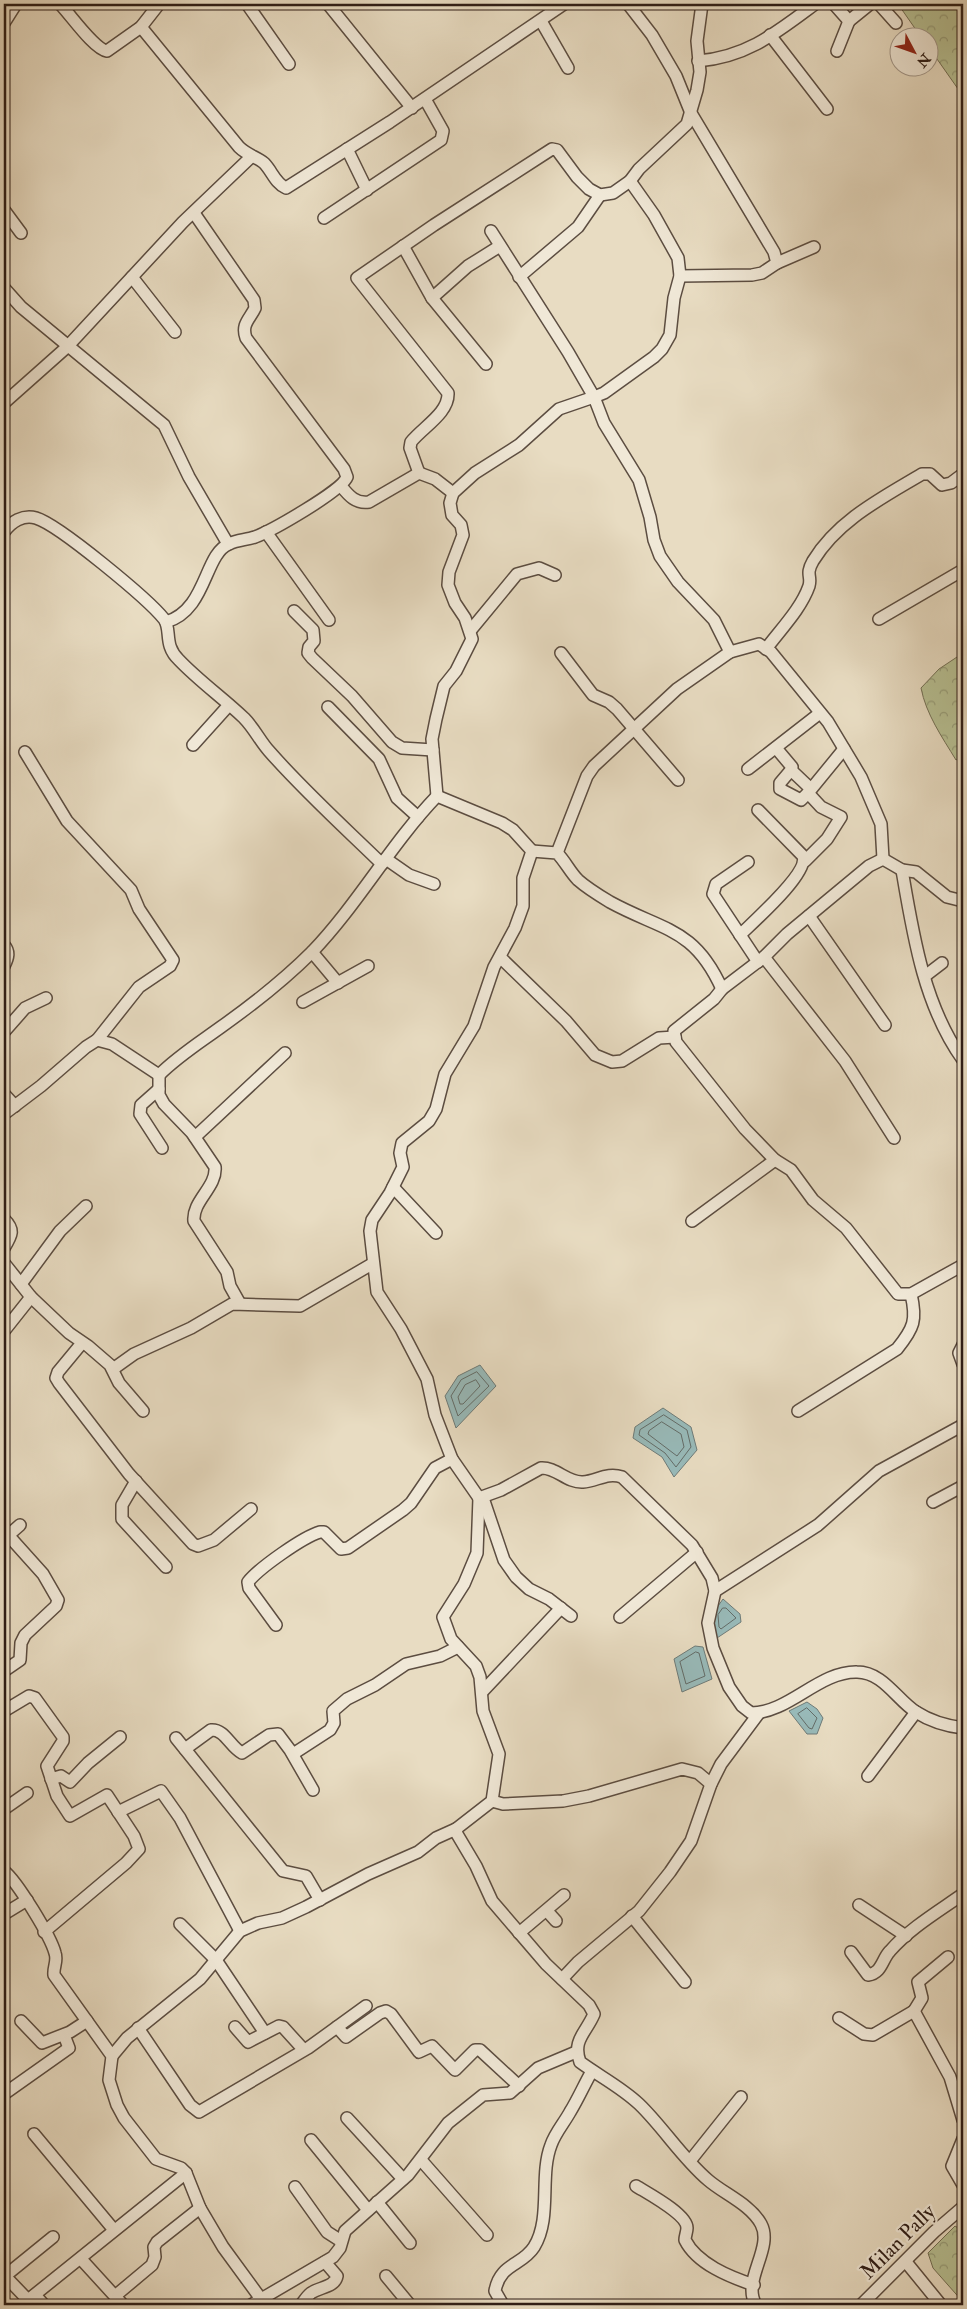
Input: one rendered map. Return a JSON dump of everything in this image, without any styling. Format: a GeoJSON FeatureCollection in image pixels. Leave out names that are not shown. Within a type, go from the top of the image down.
{"type":"FeatureCollection","features":[{"type":"Feature","properties":{"kind":"street"},"geometry":{"type":"LineString","coordinates":[[4,23],[16,4]]}},
{"type":"Feature","properties":{"kind":"street"},"geometry":{"type":"LineString","coordinates":[[60,4],[103,50],[114,48],[141,27],[159,4]]}},
{"type":"Feature","properties":{"kind":"street"},"geometry":{"type":"LineString","coordinates":[[247,4],[289,64]]}},
{"type":"Feature","properties":{"kind":"street"},"geometry":{"type":"LineString","coordinates":[[328,4],[412,108]]}},
{"type":"Feature","properties":{"kind":"street"},"geometry":{"type":"LineString","coordinates":[[141,27],[240,147],[251,157],[260,160],[280,185],[286,188],[412,108],[564,4]]}},
{"type":"Feature","properties":{"kind":"street"},"geometry":{"type":"LineString","coordinates":[[628,4],[652,34],[676,76],[691,113],[774,252],[777,263]]}},
{"type":"Feature","properties":{"kind":"street"},"geometry":{"type":"LineString","coordinates":[[419,473],[410,448],[411,442],[443,410],[449,402],[448,393],[357,278],[552,149],[557,150],[588,189],[600,195],[613,193],[630,181],[646,162],[687,124],[700,72],[697,41],[702,4]]}},
{"type":"Feature","properties":{"kind":"street"},"geometry":{"type":"LineString","coordinates":[[698,61],[738,54],[815,4]]}},
{"type":"Feature","properties":{"kind":"street"},"geometry":{"type":"LineString","coordinates":[[834,4],[849,21]]}},
{"type":"Feature","properties":{"kind":"street"},"geometry":{"type":"LineString","coordinates":[[837,51],[849,21],[870,4]]}},
{"type":"Feature","properties":{"kind":"street"},"geometry":{"type":"LineString","coordinates":[[879,4],[896,23]]}},
{"type":"Feature","properties":{"kind":"street"},"geometry":{"type":"LineString","coordinates":[[541,21],[568,68]]}},
{"type":"Feature","properties":{"kind":"street"},"geometry":{"type":"LineString","coordinates":[[770,35],[828,109]]}},
{"type":"Feature","properties":{"kind":"street"},"geometry":{"type":"LineString","coordinates":[[324,218],[442,138],[442,130],[425,99]]}},
{"type":"Feature","properties":{"kind":"street"},"geometry":{"type":"LineString","coordinates":[[347,149],[367,190]]}},
{"type":"Feature","properties":{"kind":"street"},"geometry":{"type":"LineString","coordinates":[[4,403],[67,347],[132,277],[251,157]]}},
{"type":"Feature","properties":{"kind":"street"},"geometry":{"type":"LineString","coordinates":[[158,1075],[193,1044],[221,1027],[312,952],[437,796],[432,739],[444,686],[467,653],[472,639],[448,584],[449,572],[463,535],[461,525],[452,515],[450,502],[453,493],[475,473],[519,445],[559,409],[594,397],[618,384],[662,349],[670,335],[674,298],[680,276],[678,258],[654,215],[630,181]]}},
{"type":"Feature","properties":{"kind":"street"},"geometry":{"type":"LineString","coordinates":[[519,277],[578,226],[600,195]]}},
{"type":"Feature","properties":{"kind":"street"},"geometry":{"type":"LineString","coordinates":[[4,210],[22,233]]}},
{"type":"Feature","properties":{"kind":"street"},"geometry":{"type":"LineString","coordinates":[[166,622],[177,617],[197,597],[214,560],[228,544],[266,532],[341,486],[347,477],[344,469],[246,338],[245,324],[255,308],[254,300],[194,213]]}},
{"type":"Feature","properties":{"kind":"street"},"geometry":{"type":"LineString","coordinates":[[491,231],[568,352],[594,397],[604,422],[639,480],[650,517],[654,540],[660,556],[678,582],[714,620],[730,652]]}},
{"type":"Feature","properties":{"kind":"street"},"geometry":{"type":"LineString","coordinates":[[403,246],[432,298],[486,364]]}},
{"type":"Feature","properties":{"kind":"street"},"geometry":{"type":"LineString","coordinates":[[432,298],[468,266],[500,246]]}},
{"type":"Feature","properties":{"kind":"street"},"geometry":{"type":"LineString","coordinates":[[680,276],[752,275],[762,273],[777,263],[814,247]]}},
{"type":"Feature","properties":{"kind":"street"},"geometry":{"type":"LineString","coordinates":[[132,277],[175,332]]}},
{"type":"Feature","properties":{"kind":"street"},"geometry":{"type":"LineString","coordinates":[[4,288],[21,307],[67,347],[164,425],[189,477],[228,544]]}},
{"type":"Feature","properties":{"kind":"street"},"geometry":{"type":"LineString","coordinates":[[341,486],[352,498],[369,502],[419,473],[435,478],[453,493]]}},
{"type":"Feature","properties":{"kind":"street"},"geometry":{"type":"LineString","coordinates":[[766,649],[802,600],[810,584],[808,571],[814,560],[842,526],[922,474],[930,474],[942,485],[962,479]]}},
{"type":"Feature","properties":{"kind":"street"},"geometry":{"type":"LineString","coordinates":[[4,530],[13,522],[23,517],[35,518],[46,523],[146,600],[166,622],[168,641],[174,656],[245,719],[269,751],[384,862],[409,875],[434,884]]}},
{"type":"Feature","properties":{"kind":"street"},"geometry":{"type":"LineString","coordinates":[[266,532],[329,620]]}},
{"type":"Feature","properties":{"kind":"street"},"geometry":{"type":"LineString","coordinates":[[470,631],[517,574],[539,568],[555,575]]}},
{"type":"Feature","properties":{"kind":"street"},"geometry":{"type":"LineString","coordinates":[[879,619],[963,570]]}},
{"type":"Feature","properties":{"kind":"street"},"geometry":{"type":"LineString","coordinates":[[294,611],[313,630],[314,641],[309,647],[308,653],[352,696],[392,742],[402,748],[433,750]]}},
{"type":"Feature","properties":{"kind":"street"},"geometry":{"type":"LineString","coordinates":[[557,853],[587,776],[594,766],[677,689],[730,652],[759,644],[771,652],[820,713],[861,777],[881,824],[883,859]]}},
{"type":"Feature","properties":{"kind":"street"},"geometry":{"type":"LineString","coordinates":[[561,653],[593,695],[597,699],[609,702],[678,780]]}},
{"type":"Feature","properties":{"kind":"street"},"geometry":{"type":"LineString","coordinates":[[193,745],[229,705]]}},
{"type":"Feature","properties":{"kind":"street"},"geometry":{"type":"LineString","coordinates":[[328,707],[379,759],[397,798],[418,818]]}},
{"type":"Feature","properties":{"kind":"street"},"geometry":{"type":"LineString","coordinates":[[748,769],[820,713]]}},
{"type":"Feature","properties":{"kind":"street"},"geometry":{"type":"LineString","coordinates":[[740,935],[786,888],[802,869],[805,861],[827,840],[841,817],[821,807],[776,748]]}},
{"type":"Feature","properties":{"kind":"street"},"geometry":{"type":"LineString","coordinates":[[791,770],[780,783],[780,789],[801,800],[844,749]]}},
{"type":"Feature","properties":{"kind":"street"},"geometry":{"type":"LineString","coordinates":[[4,1114],[97,1040],[139,987],[170,966],[173,960],[139,909],[131,890],[67,821],[25,752]]}},
{"type":"Feature","properties":{"kind":"street"},"geometry":{"type":"LineString","coordinates":[[437,796],[502,823],[513,830],[532,851],[557,853],[579,880],[610,901],[680,934],[711,965],[722,989]]}},
{"type":"Feature","properties":{"kind":"street"},"geometry":{"type":"LineString","coordinates":[[758,810],[803,856],[805,861]]}},
{"type":"Feature","properties":{"kind":"street"},"geometry":{"type":"LineString","coordinates":[[532,851],[523,878],[522,906],[515,928],[494,967],[474,1026],[445,1074],[436,1109],[429,1121],[402,1143],[403,1167],[393,1188],[372,1220],[370,1242],[377,1292],[401,1329],[427,1379],[435,1415],[452,1459],[481,1498],[504,1560],[529,1589],[572,1616]]}},
{"type":"Feature","properties":{"kind":"street"},"geometry":{"type":"LineString","coordinates":[[883,859],[902,870],[916,872],[947,897],[963,901]]}},
{"type":"Feature","properties":{"kind":"street"},"geometry":{"type":"LineString","coordinates":[[883,859],[869,866],[809,916],[761,960],[722,989],[714,999],[674,1031],[675,1037],[676,1042],[745,1129],[775,1160],[791,1170],[813,1200],[846,1228],[898,1294],[912,1294],[963,1265]]}},
{"type":"Feature","properties":{"kind":"street"},"geometry":{"type":"LineString","coordinates":[[748,862],[716,884],[712,890],[716,900],[740,935],[846,1061],[894,1138]]}},
{"type":"Feature","properties":{"kind":"street"},"geometry":{"type":"LineString","coordinates":[[902,870],[913,933],[925,976],[940,1020],[960,1047],[963,1060]]}},
{"type":"Feature","properties":{"kind":"street"},"geometry":{"type":"LineString","coordinates":[[809,916],[885,1025]]}},
{"type":"Feature","properties":{"kind":"street"},"geometry":{"type":"LineString","coordinates":[[4,945],[7,949],[8,958],[4,966]]}},
{"type":"Feature","properties":{"kind":"street"},"geometry":{"type":"LineString","coordinates":[[312,952],[338,983]]}},
{"type":"Feature","properties":{"kind":"street"},"geometry":{"type":"LineString","coordinates":[[500,958],[566,1021],[596,1055],[612,1062],[622,1061],[658,1038],[675,1037]]}},
{"type":"Feature","properties":{"kind":"street"},"geometry":{"type":"LineString","coordinates":[[925,976],[942,963]]}},
{"type":"Feature","properties":{"kind":"street"},"geometry":{"type":"LineString","coordinates":[[303,1002],[368,966]]}},
{"type":"Feature","properties":{"kind":"street"},"geometry":{"type":"LineString","coordinates":[[4,1032],[25,1008],[46,998]]}},
{"type":"Feature","properties":{"kind":"street"},"geometry":{"type":"LineString","coordinates":[[97,1040],[112,1044],[158,1075]]}},
{"type":"Feature","properties":{"kind":"street"},"geometry":{"type":"LineString","coordinates":[[195,1138],[285,1052]]}},
{"type":"Feature","properties":{"kind":"street"},"geometry":{"type":"LineString","coordinates":[[158,1075],[159,1095],[164,1104],[195,1138],[213,1162],[216,1173],[195,1213],[194,1221],[227,1272],[230,1286],[239,1302]]}},
{"type":"Feature","properties":{"kind":"street"},"geometry":{"type":"LineString","coordinates":[[159,1088],[141,1105],[140,1114],[162,1148]]}},
{"type":"Feature","properties":{"kind":"street"},"geometry":{"type":"LineString","coordinates":[[4,1094],[15,1106]]}},
{"type":"Feature","properties":{"kind":"street"},"geometry":{"type":"LineString","coordinates":[[692,1222],[775,1160]]}},
{"type":"Feature","properties":{"kind":"street"},"geometry":{"type":"LineString","coordinates":[[393,1188],[436,1233]]}},
{"type":"Feature","properties":{"kind":"street"},"geometry":{"type":"LineString","coordinates":[[21,1284],[60,1231],[86,1206]]}},
{"type":"Feature","properties":{"kind":"street"},"geometry":{"type":"LineString","coordinates":[[4,1220],[12,1228],[12,1233],[4,1248]]}},
{"type":"Feature","properties":{"kind":"street"},"geometry":{"type":"LineString","coordinates":[[4,1263],[31,1297],[113,1369],[120,1383],[143,1411]]}},
{"type":"Feature","properties":{"kind":"street"},"geometry":{"type":"LineString","coordinates":[[113,1369],[134,1354],[182,1333],[226,1307],[239,1302],[254,1305],[300,1306],[372,1264]]}},
{"type":"Feature","properties":{"kind":"street"},"geometry":{"type":"LineString","coordinates":[[798,1411],[897,1349],[915,1320],[912,1294]]}},
{"type":"Feature","properties":{"kind":"street"},"geometry":{"type":"LineString","coordinates":[[4,1331],[31,1297]]}},
{"type":"Feature","properties":{"kind":"street"},"geometry":{"type":"LineString","coordinates":[[82,1343],[58,1372],[56,1378],[136,1481],[193,1544],[198,1546],[214,1540],[251,1509]]}},
{"type":"Feature","properties":{"kind":"street"},"geometry":{"type":"LineString","coordinates":[[963,1344],[959,1353],[963,1364]]}},
{"type":"Feature","properties":{"kind":"street"},"geometry":{"type":"LineString","coordinates":[[715,1591],[818,1526],[879,1471],[963,1425]]}},
{"type":"Feature","properties":{"kind":"street"},"geometry":{"type":"LineString","coordinates":[[276,1625],[249,1588],[248,1582],[253,1576],[282,1554],[320,1532],[324,1532],[340,1549],[348,1548],[403,1510],[411,1503],[431,1472],[452,1459]]}},
{"type":"Feature","properties":{"kind":"street"},"geometry":{"type":"LineString","coordinates":[[481,1498],[541,1468],[548,1467],[571,1479],[583,1482],[614,1474],[628,1482],[697,1552],[712,1578],[715,1591],[708,1623],[716,1656],[729,1687],[742,1706],[751,1712],[759,1713]]}},
{"type":"Feature","properties":{"kind":"street"},"geometry":{"type":"LineString","coordinates":[[136,1481],[122,1505],[122,1519],[166,1567]]}},
{"type":"Feature","properties":{"kind":"street"},"geometry":{"type":"LineString","coordinates":[[933,1502],[963,1486]]}},
{"type":"Feature","properties":{"kind":"street"},"geometry":{"type":"LineString","coordinates":[[481,1498],[475,1561],[464,1584],[443,1617],[451,1639],[476,1666],[482,1692],[483,1711],[499,1754],[492,1801],[456,1829],[436,1838],[418,1852],[368,1874],[282,1918],[258,1923],[240,1931],[188,1990],[138,2028],[112,2056],[109,2080],[117,2105],[124,2118],[156,2159],[181,2168],[186,2173],[200,2208],[256,2302],[325,2262],[340,2248],[346,2231],[403,2179],[421,2160],[448,2123],[473,2102],[489,2093],[502,2095],[510,2093],[538,2068],[576,2052]]}},
{"type":"Feature","properties":{"kind":"street"},"geometry":{"type":"LineString","coordinates":[[4,1671],[20,1660],[21,1643],[25,1635],[56,1606],[58,1600],[43,1574],[6,1537],[20,1525]]}},
{"type":"Feature","properties":{"kind":"street"},"geometry":{"type":"LineString","coordinates":[[620,1617],[697,1552]]}},
{"type":"Feature","properties":{"kind":"street"},"geometry":{"type":"LineString","coordinates":[[482,1692],[535,1638],[561,1608]]}},
{"type":"Feature","properties":{"kind":"street"},"geometry":{"type":"LineString","coordinates":[[293,1754],[330,1730],[334,1723],[333,1711],[347,1699],[375,1685],[406,1664],[440,1656],[458,1647]]}},
{"type":"Feature","properties":{"kind":"street"},"geometry":{"type":"LineString","coordinates":[[562,1979],[578,1962],[632,1916],[670,1872],[691,1841],[711,1784],[730,1750],[759,1713],[823,1682],[850,1672],[859,1672],[877,1678],[916,1712],[944,1724],[963,1728]]}},
{"type":"Feature","properties":{"kind":"street"},"geometry":{"type":"LineString","coordinates":[[4,1711],[29,1696],[35,1698],[47,1712],[63,1737],[63,1741],[47,1766],[57,1796],[70,1816],[107,1795],[134,1836],[139,1849],[126,1863],[44,1932]]}},
{"type":"Feature","properties":{"kind":"street"},"geometry":{"type":"LineString","coordinates":[[868,1776],[916,1712]]}},
{"type":"Feature","properties":{"kind":"street"},"geometry":{"type":"LineString","coordinates":[[185,1749],[203,1734],[216,1730],[242,1753],[253,1748],[269,1734],[275,1733],[282,1738],[293,1754],[313,1790]]}},
{"type":"Feature","properties":{"kind":"street"},"geometry":{"type":"LineString","coordinates":[[51,1779],[61,1776],[70,1782],[88,1763],[120,1737]]}},
{"type":"Feature","properties":{"kind":"street"},"geometry":{"type":"LineString","coordinates":[[176,1738],[282,1871],[306,1876],[320,1900]]}},
{"type":"Feature","properties":{"kind":"street"},"geometry":{"type":"LineString","coordinates":[[492,1801],[503,1804],[563,1801],[589,1796],[682,1769],[698,1773],[711,1784]]}},
{"type":"Feature","properties":{"kind":"street"},"geometry":{"type":"LineString","coordinates":[[118,1812],[160,1791],[180,1818],[240,1931]]}},
{"type":"Feature","properties":{"kind":"street"},"geometry":{"type":"LineString","coordinates":[[4,1809],[27,1793]]}},
{"type":"Feature","properties":{"kind":"street"},"geometry":{"type":"LineString","coordinates":[[456,1829],[456,1834],[476,1866],[492,1901],[519,1934],[588,2005],[594,2014],[577,2044],[576,2052],[580,2062],[638,2103],[706,2179],[744,2206],[761,2224],[764,2232],[752,2293],[756,2305]]}},
{"type":"Feature","properties":{"kind":"street"},"geometry":{"type":"LineString","coordinates":[[4,1871],[11,1876],[27,1900],[56,1956],[53,1969],[54,1975],[112,2056]]}},
{"type":"Feature","properties":{"kind":"street"},"geometry":{"type":"LineString","coordinates":[[851,1952],[868,1975],[873,1974],[881,1967],[890,1950],[963,1894]]}},
{"type":"Feature","properties":{"kind":"street"},"geometry":{"type":"LineString","coordinates":[[519,1934],[564,1895]]}},
{"type":"Feature","properties":{"kind":"street"},"geometry":{"type":"LineString","coordinates":[[4,1914],[27,1900]]}},
{"type":"Feature","properties":{"kind":"street"},"geometry":{"type":"LineString","coordinates":[[859,1906],[906,1936]]}},
{"type":"Feature","properties":{"kind":"street"},"geometry":{"type":"LineString","coordinates":[[547,1911],[556,1921]]}},
{"type":"Feature","properties":{"kind":"street"},"geometry":{"type":"LineString","coordinates":[[632,1916],[685,1982]]}},
{"type":"Feature","properties":{"kind":"street"},"geometry":{"type":"LineString","coordinates":[[180,1924],[216,1960],[265,2034]]}},
{"type":"Feature","properties":{"kind":"street"},"geometry":{"type":"LineString","coordinates":[[839,2018],[864,2034],[873,2035],[914,2011],[922,1998],[918,1982],[948,1958]]}},
{"type":"Feature","properties":{"kind":"street"},"geometry":{"type":"LineString","coordinates":[[138,2028],[190,2105],[199,2112],[303,2050],[366,2006]]}},
{"type":"Feature","properties":{"kind":"street"},"geometry":{"type":"LineString","coordinates":[[337,2027],[346,2037],[380,2013],[386,2011],[391,2014],[419,2052],[423,2053],[432,2046],[456,2070],[475,2050],[480,2050],[518,2086]]}},
{"type":"Feature","properties":{"kind":"street"},"geometry":{"type":"LineString","coordinates":[[914,2011],[950,2078],[963,2120]]}},
{"type":"Feature","properties":{"kind":"street"},"geometry":{"type":"LineString","coordinates":[[21,2021],[42,2043],[64,2035],[87,2021]]}},
{"type":"Feature","properties":{"kind":"street"},"geometry":{"type":"LineString","coordinates":[[235,2027],[248,2042],[278,2026],[283,2027],[303,2050]]}},
{"type":"Feature","properties":{"kind":"street"},"geometry":{"type":"LineString","coordinates":[[4,2094],[69,2048],[64,2035]]}},
{"type":"Feature","properties":{"kind":"street"},"geometry":{"type":"LineString","coordinates":[[503,2305],[495,2291],[497,2281],[512,2264],[523,2258],[534,2247],[543,2219],[545,2179],[551,2145],[592,2071]]}},
{"type":"Feature","properties":{"kind":"street"},"geometry":{"type":"LineString","coordinates":[[690,2161],[741,2097]]}},
{"type":"Feature","properties":{"kind":"street"},"geometry":{"type":"LineString","coordinates":[[347,2118],[403,2179]]}},
{"type":"Feature","properties":{"kind":"street"},"geometry":{"type":"LineString","coordinates":[[34,2134],[114,2230]]}},
{"type":"Feature","properties":{"kind":"street"},"geometry":{"type":"LineString","coordinates":[[963,2139],[952,2166],[963,2185]]}},
{"type":"Feature","properties":{"kind":"street"},"geometry":{"type":"LineString","coordinates":[[311,2140],[372,2206],[410,2243]]}},
{"type":"Feature","properties":{"kind":"street"},"geometry":{"type":"LineString","coordinates":[[421,2160],[487,2235]]}},
{"type":"Feature","properties":{"kind":"street"},"geometry":{"type":"LineString","coordinates":[[53,2237],[5,2280],[28,2300],[186,2173]]}},
{"type":"Feature","properties":{"kind":"street"},"geometry":{"type":"LineString","coordinates":[[636,2186],[674,2211],[685,2222],[687,2228],[685,2240],[692,2250],[721,2273],[754,2285]]}},
{"type":"Feature","properties":{"kind":"street"},"geometry":{"type":"LineString","coordinates":[[295,2187],[327,2232],[341,2241]]}},
{"type":"Feature","properties":{"kind":"street","name":"Milan Pally"},"geometry":{"type":"LineString","coordinates":[[861,2305],[934,2232],[963,2207]]}},
{"type":"Feature","properties":{"kind":"street"},"geometry":{"type":"LineString","coordinates":[[115,2296],[152,2265],[155,2257],[154,2247],[157,2242],[200,2208]]}},
{"type":"Feature","properties":{"kind":"street"},"geometry":{"type":"LineString","coordinates":[[80,2259],[123,2305]]}},
{"type":"Feature","properties":{"kind":"street"},"geometry":{"type":"LineString","coordinates":[[301,2305],[313,2292],[336,2280],[337,2276],[325,2262]]}},
{"type":"Feature","properties":{"kind":"street"},"geometry":{"type":"LineString","coordinates":[[906,2262],[941,2305]]}},
{"type":"Feature","properties":{"kind":"street"},"geometry":{"type":"LineString","coordinates":[[386,2276],[410,2305]]}},
{"type":"Feature","properties":{"kind":"street"},"geometry":{"type":"LineString","coordinates":[[35,2295],[44,2305]]}},
{"type":"Feature","properties":{"kind":"green space"},"geometry":{"type":"Polygon","coordinates":[[[898,4],[963,4],[963,96],[940,63],[940,28],[915,28],[898,4]]]}},
{"type":"Feature","properties":{"kind":"green space"},"geometry":{"type":"Polygon","coordinates":[[[963,653],[963,756],[956,760],[931,716],[921,688],[939,669],[963,653]]]}},
{"type":"Feature","properties":{"kind":"green space"},"geometry":{"type":"Polygon","coordinates":[[[955,2226],[963,2231],[963,2302],[933,2268],[928,2253],[955,2226]]]}},
{"type":"Feature","properties":{"kind":"water"},"geometry":{"type":"Polygon","coordinates":[[[480,1365],[496,1386],[456,1428],[445,1396],[458,1376],[480,1365]]]}},
{"type":"Feature","properties":{"kind":"water"},"geometry":{"type":"Polygon","coordinates":[[[663,1408],[691,1427],[697,1450],[674,1477],[662,1457],[633,1438],[635,1427],[663,1408]]]}},
{"type":"Feature","properties":{"kind":"water"},"geometry":{"type":"Polygon","coordinates":[[[723,1599],[740,1614],[741,1622],[714,1640],[713,1613],[723,1599]]]}},
{"type":"Feature","properties":{"kind":"water"},"geometry":{"type":"Polygon","coordinates":[[[695,1646],[703,1647],[712,1679],[682,1692],[674,1659],[695,1646]]]}},
{"type":"Feature","properties":{"kind":"water"},"geometry":{"type":"Polygon","coordinates":[[[807,1702],[817,1709],[823,1718],[817,1734],[807,1734],[789,1711],[807,1702]]]}}]}
